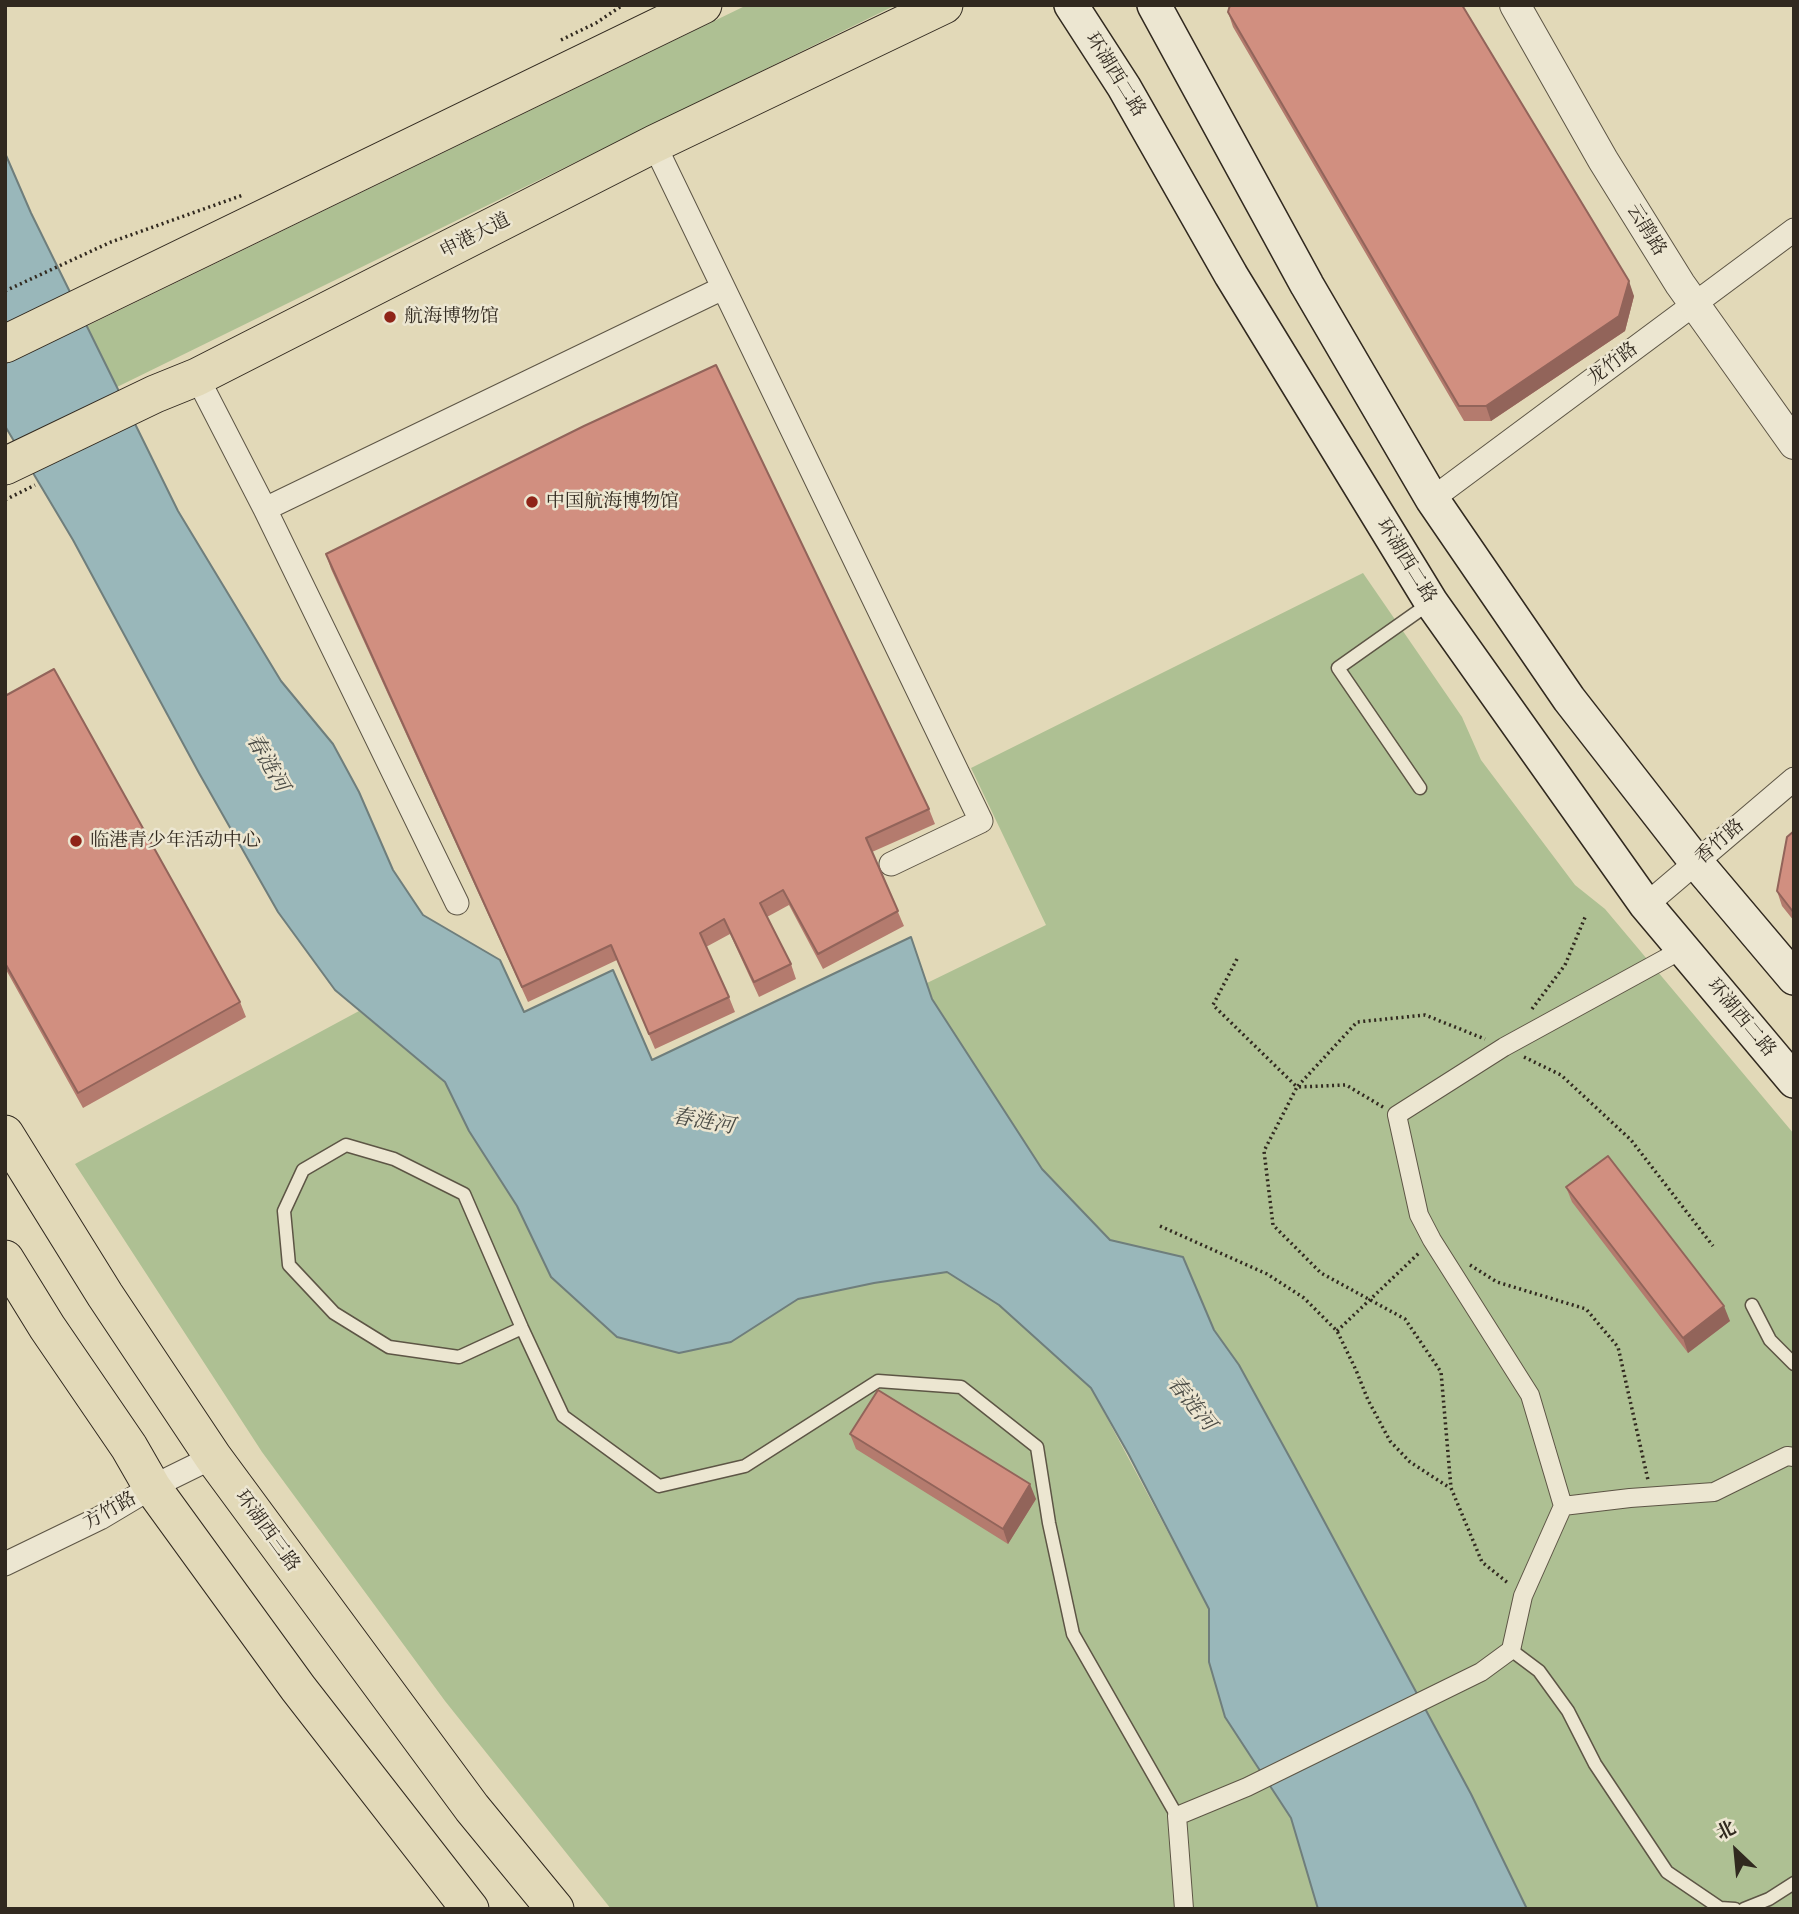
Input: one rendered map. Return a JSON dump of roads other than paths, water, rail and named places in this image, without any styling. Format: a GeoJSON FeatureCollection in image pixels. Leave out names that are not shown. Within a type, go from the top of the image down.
{"type":"FeatureCollection","features":[{"type":"Feature","properties":{"kind":"main road"},"geometry":{"type":"LineString","coordinates":[[5,344],[703,5]]}},
{"type":"Feature","properties":{"kind":"main road","name":"申港大道"},"geometry":{"type":"LineString","coordinates":[[9,463],[197,377],[654,144],[944,5]]}},
{"type":"Feature","properties":{"kind":"main road","name":"环湖西二路"},"geometry":{"type":"LineString","coordinates":[[1071,5],[1124,87],[1231,275],[1431,602],[1646,905],[1794,1081]]}},
{"type":"Feature","properties":{"kind":"main road"},"geometry":{"type":"LineString","coordinates":[[1154,5],[1307,285],[1432,499],[1569,698],[1696,862],[1794,978]]}},
{"type":"Feature","properties":{"kind":"main road","name":"环湖西三路"},"geometry":{"type":"LineString","coordinates":[[5,1134],[105,1295],[213,1457],[472,1808],[555,1909]]}},
{"type":"Feature","properties":{"kind":"main road"},"geometry":{"type":"LineString","coordinates":[[5,1259],[47,1327],[129,1447],[152,1487],[298,1688],[470,1909]]}},
{"type":"Feature","properties":{"kind":"street","name":"云鹃路"},"geometry":{"type":"LineString","coordinates":[[1515,5],[1603,160],[1694,303],[1794,444]]}},
{"type":"Feature","properties":{"kind":"street"},"geometry":{"type":"LineString","coordinates":[[654,144],[981,821],[891,864]]}},
{"type":"Feature","properties":{"kind":"street","name":"龙竹路"},"geometry":{"type":"LineString","coordinates":[[1432,499],[1794,230]]}},
{"type":"Feature","properties":{"kind":"street"},"geometry":{"type":"LineString","coordinates":[[265,509],[723,288]]}},
{"type":"Feature","properties":{"kind":"street"},"geometry":{"type":"LineString","coordinates":[[197,377],[265,509],[457,903]]}},
{"type":"Feature","properties":{"kind":"street","name":"香竹路"},"geometry":{"type":"LineString","coordinates":[[1646,905],[1794,779]]}},
{"type":"Feature","properties":{"kind":"street"},"geometry":{"type":"LineString","coordinates":[[1184,1909],[1177,1816],[1247,1787],[1481,1672],[1511,1650],[1523,1596],[1563,1507],[1530,1395],[1419,1215],[1397,1115],[1504,1047],[1683,949]]}},
{"type":"Feature","properties":{"kind":"street"},"geometry":{"type":"LineString","coordinates":[[1563,1507],[1651,1496],[1714,1492],[1787,1456],[1794,1457]]}},
{"type":"Feature","properties":{"kind":"street","name":"方竹路"},"geometry":{"type":"LineString","coordinates":[[5,1564],[100,1518],[152,1487],[213,1457]]}},
{"type":"Feature","properties":{"kind":"lane"},"geometry":{"type":"LineString","coordinates":[[1420,788],[1338,668],[1431,602]]}},
{"type":"Feature","properties":{"kind":"lane"},"geometry":{"type":"LineString","coordinates":[[522,1328],[459,1357],[389,1347],[334,1313],[289,1265],[284,1210],[303,1170],[346,1145],[394,1159],[464,1194],[563,1416],[659,1486],[746,1466],[878,1381],[961,1387],[1037,1447],[1049,1522],[1073,1634],[1177,1816]]}},
{"type":"Feature","properties":{"kind":"lane"},"geometry":{"type":"LineString","coordinates":[[1752,1305],[1770,1340],[1794,1364]]}},
{"type":"Feature","properties":{"kind":"lane"},"geometry":{"type":"LineString","coordinates":[[1511,1650],[1539,1671],[1568,1711],[1595,1764],[1667,1872],[1720,1908],[1735,1909]]}},
{"type":"Feature","properties":{"kind":"lane"},"geometry":{"type":"LineString","coordinates":[[1744,1909],[1769,1899],[1794,1883]]}},
{"type":"Feature","properties":{"kind":"water","name":"春涟河"},"geometry":{"type":"Polygon","coordinates":[[[5,153],[31,213],[178,511],[281,681],[333,744],[359,792],[393,870],[423,915],[500,960],[524,1012],[613,970],[652,1060],[911,937],[932,999],[1042,1169],[1110,1240],[1183,1257],[1214,1330],[1239,1365],[1295,1467],[1471,1794],[1527,1909],[1318,1909],[1291,1818],[1225,1717],[1209,1662],[1209,1609],[1129,1455],[1091,1388],[999,1305],[947,1272],[874,1283],[798,1299],[731,1342],[679,1353],[617,1337],[551,1277],[517,1206],[469,1131],[445,1082],[335,990],[278,912],[199,773],[73,540],[5,426],[5,153]]]}},
{"type":"Feature","properties":{"kind":"place","name":"航海博物馆"},"geometry":{"type":"Point","coordinates":[390,317]}},
{"type":"Feature","properties":{"kind":"place","name":"中国航海博物馆"},"geometry":{"type":"Point","coordinates":[532,502]}},
{"type":"Feature","properties":{"kind":"place","name":"临港青少年活动中心"},"geometry":{"type":"Point","coordinates":[76,841]}}]}
